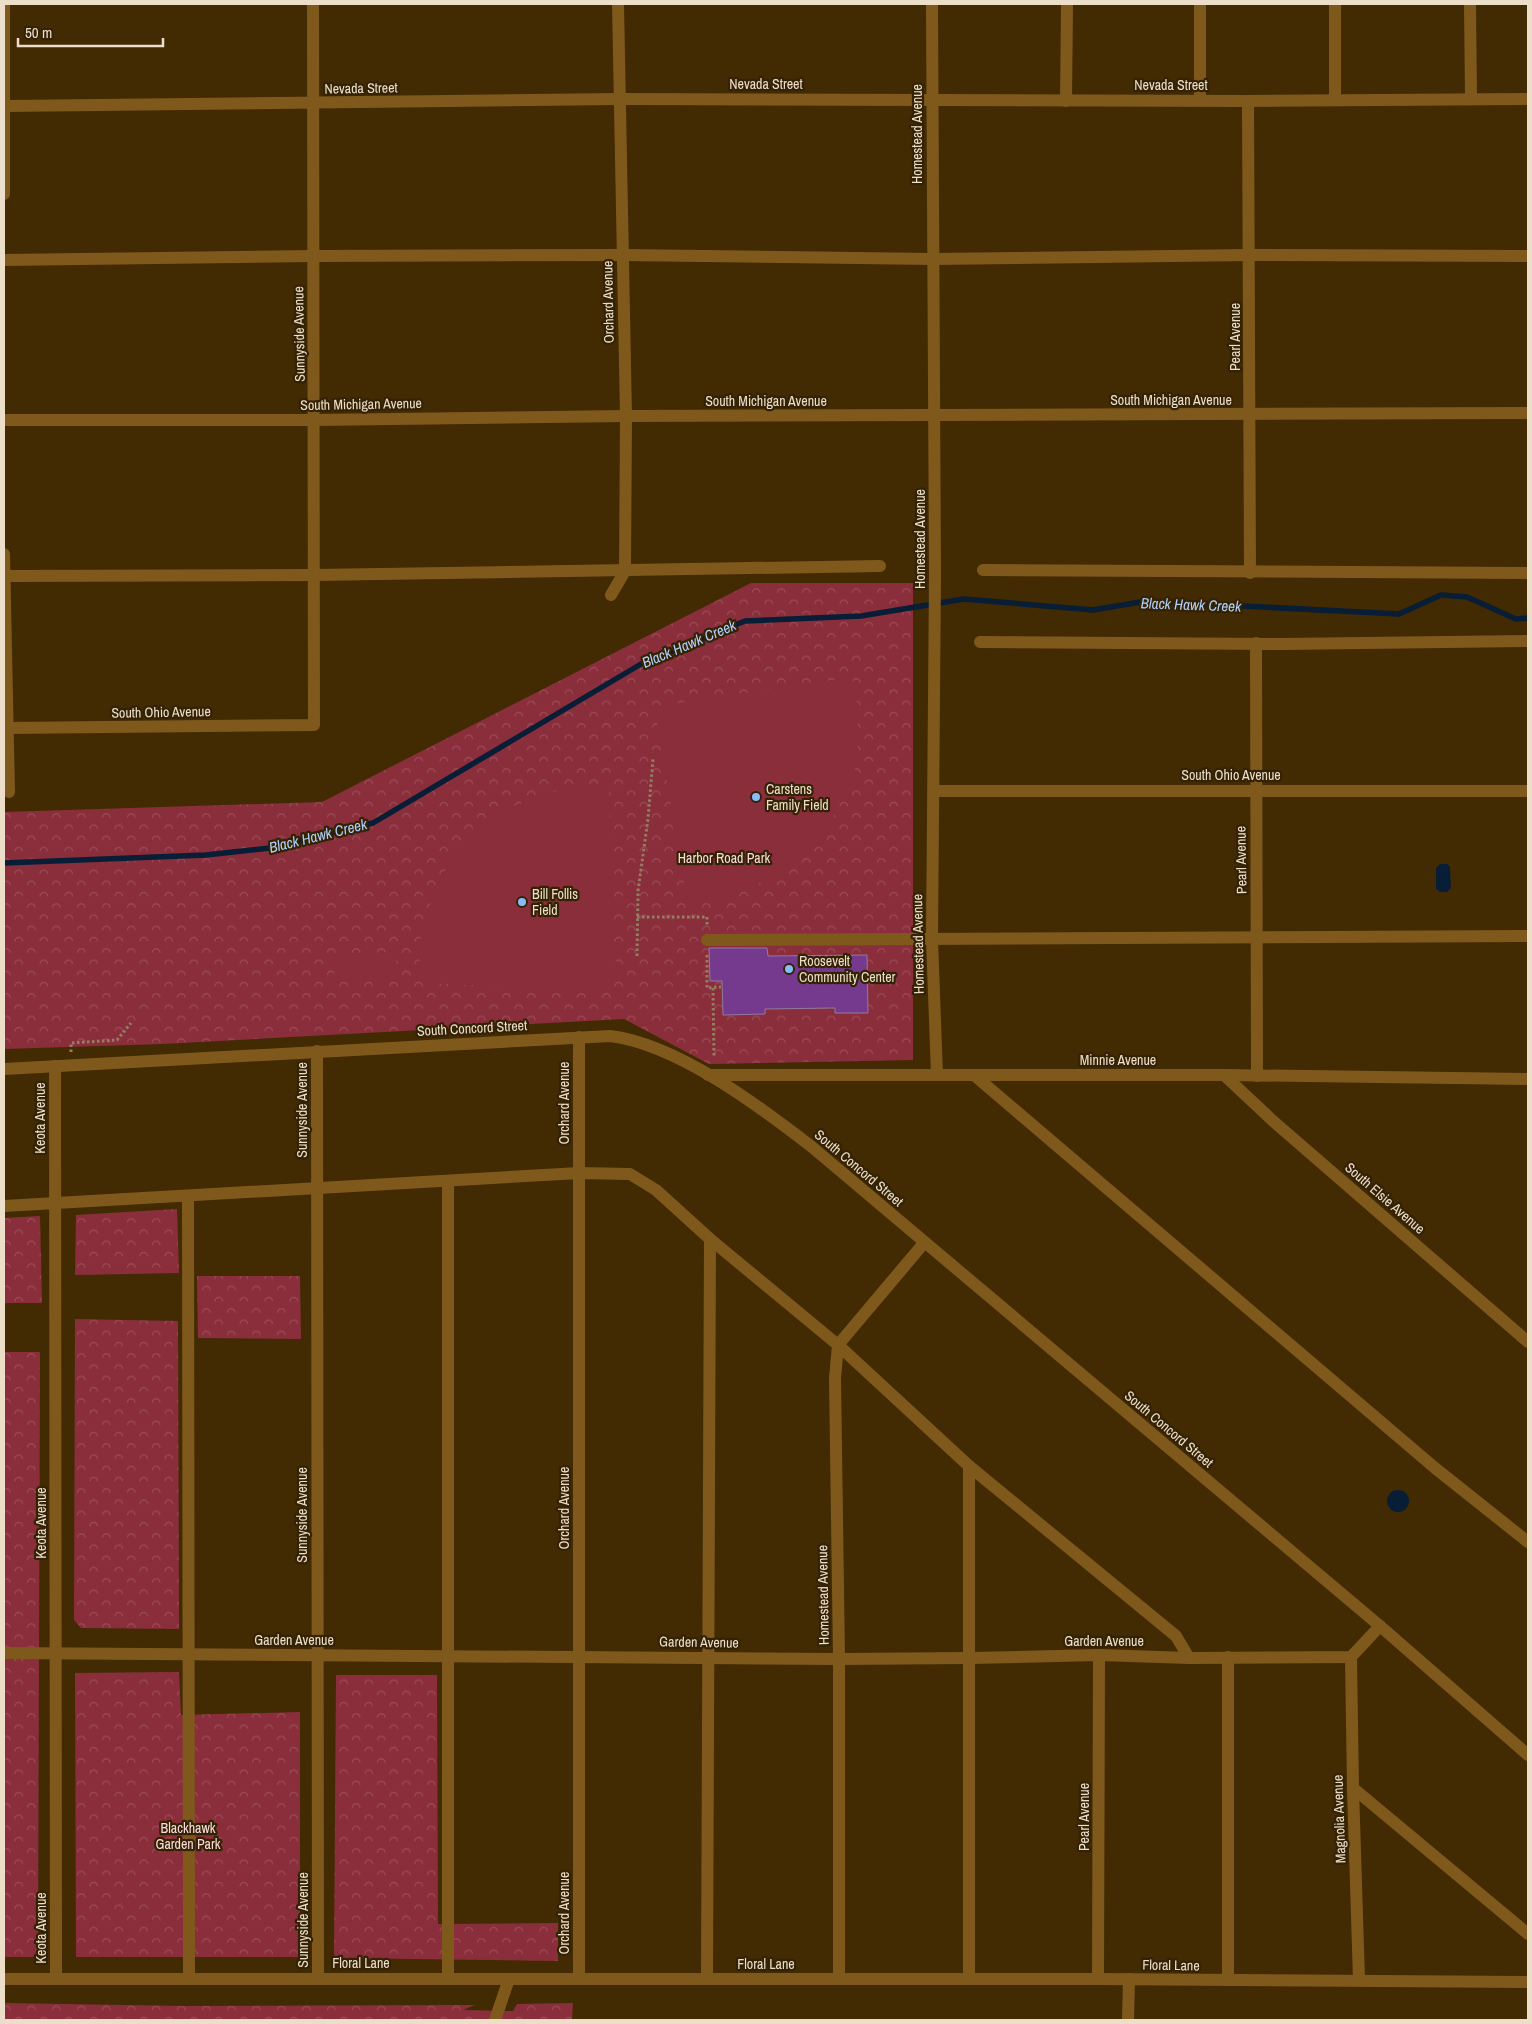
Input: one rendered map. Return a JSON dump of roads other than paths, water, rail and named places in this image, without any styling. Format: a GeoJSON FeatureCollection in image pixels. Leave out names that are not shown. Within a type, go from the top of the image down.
{"type":"FeatureCollection","features":[{"type":"Feature","properties":{"kind":"street"},"geometry":{"type":"LineString","coordinates":[[4,4],[4,194]]}},
{"type":"Feature","properties":{"kind":"street","name":"Sunnyside Avenue"},"geometry":{"type":"LineString","coordinates":[[313,4],[314,725]]}},
{"type":"Feature","properties":{"kind":"street","name":"Orchard Avenue"},"geometry":{"type":"LineString","coordinates":[[611,595],[625,571],[626,416],[618,4]]}},
{"type":"Feature","properties":{"kind":"street","name":"Homestead Avenue"},"geometry":{"type":"LineString","coordinates":[[932,4],[935,575],[932,938],[937,1074]]}},
{"type":"Feature","properties":{"kind":"street"},"geometry":{"type":"LineString","coordinates":[[1066,101],[1067,4]]}},
{"type":"Feature","properties":{"kind":"street"},"geometry":{"type":"LineString","coordinates":[[1200,4],[1200,100]]}},
{"type":"Feature","properties":{"kind":"street"},"geometry":{"type":"LineString","coordinates":[[1335,4],[1335,99]]}},
{"type":"Feature","properties":{"kind":"street"},"geometry":{"type":"LineString","coordinates":[[1470,4],[1471,99]]}},
{"type":"Feature","properties":{"kind":"street","name":"Nevada Street"},"geometry":{"type":"LineString","coordinates":[[5,106],[619,99],[1066,101],[1528,99]]}},
{"type":"Feature","properties":{"kind":"street","name":"Pearl Avenue"},"geometry":{"type":"LineString","coordinates":[[1248,101],[1251,415],[1250,573]]}},
{"type":"Feature","properties":{"kind":"street"},"geometry":{"type":"LineString","coordinates":[[4,260],[622,255],[932,260],[1250,255],[1528,256]]}},
{"type":"Feature","properties":{"kind":"street","name":"South Michigan Avenue"},"geometry":{"type":"LineString","coordinates":[[4,420],[1528,413]]}},
{"type":"Feature","properties":{"kind":"street"},"geometry":{"type":"LineString","coordinates":[[4,554],[9,792]]}},
{"type":"Feature","properties":{"kind":"street"},"geometry":{"type":"LineString","coordinates":[[4,576],[315,575],[880,566]]}},
{"type":"Feature","properties":{"kind":"street"},"geometry":{"type":"LineString","coordinates":[[983,570],[1250,573],[1528,573]]}},
{"type":"Feature","properties":{"kind":"street"},"geometry":{"type":"LineString","coordinates":[[980,642],[1256,643],[1528,641]]}},
{"type":"Feature","properties":{"kind":"street","name":"Pearl Avenue"},"geometry":{"type":"LineString","coordinates":[[1256,643],[1257,1076]]}},
{"type":"Feature","properties":{"kind":"street","name":"South Ohio Avenue"},"geometry":{"type":"LineString","coordinates":[[8,728],[314,725]]}},
{"type":"Feature","properties":{"kind":"street","name":"South Ohio Avenue"},"geometry":{"type":"LineString","coordinates":[[934,791],[1528,791]]}},
{"type":"Feature","properties":{"kind":"street"},"geometry":{"type":"LineString","coordinates":[[707,940],[1528,936]]}},
{"type":"Feature","properties":{"kind":"street","name":"South Concord Street"},"geometry":{"type":"LineString","coordinates":[[4,1069],[610,1036],[643,1042],[667,1052],[762,1108],[812,1147],[1380,1626],[1528,1755]]}},
{"type":"Feature","properties":{"kind":"street","name":"Orchard Avenue"},"geometry":{"type":"LineString","coordinates":[[579,1037],[579,1979]]}},
{"type":"Feature","properties":{"kind":"street","name":"Sunnyside Avenue"},"geometry":{"type":"LineString","coordinates":[[317,1051],[318,1978]]}},
{"type":"Feature","properties":{"kind":"street","name":"Keota Avenue"},"geometry":{"type":"LineString","coordinates":[[55,1066],[56,1979]]}},
{"type":"Feature","properties":{"kind":"street","name":"Minnie Avenue"},"geometry":{"type":"LineString","coordinates":[[708,1075],[1224,1075],[1528,1079]]}},
{"type":"Feature","properties":{"kind":"street"},"geometry":{"type":"LineString","coordinates":[[974,1075],[1435,1468],[1528,1542]]}},
{"type":"Feature","properties":{"kind":"street","name":"South Elsie Avenue"},"geometry":{"type":"LineString","coordinates":[[1224,1075],[1273,1121],[1528,1342]]}},
{"type":"Feature","properties":{"kind":"street"},"geometry":{"type":"LineString","coordinates":[[4,1206],[579,1173],[630,1174],[656,1190],[710,1239],[838,1345],[969,1466],[1176,1636],[1189,1658]]}},
{"type":"Feature","properties":{"kind":"street"},"geometry":{"type":"LineString","coordinates":[[448,1181],[448,1979]]}},
{"type":"Feature","properties":{"kind":"street"},"geometry":{"type":"LineString","coordinates":[[188,1196],[189,1978]]}},
{"type":"Feature","properties":{"kind":"street"},"geometry":{"type":"LineString","coordinates":[[708,1979],[710,1239]]}},
{"type":"Feature","properties":{"kind":"street"},"geometry":{"type":"LineString","coordinates":[[838,1345],[924,1243]]}},
{"type":"Feature","properties":{"kind":"street","name":"Homestead Avenue"},"geometry":{"type":"LineString","coordinates":[[838,1345],[835,1378],[839,1979]]}},
{"type":"Feature","properties":{"kind":"street"},"geometry":{"type":"LineString","coordinates":[[969,1466],[969,1979]]}},
{"type":"Feature","properties":{"kind":"street"},"geometry":{"type":"LineString","coordinates":[[1351,1657],[1380,1626]]}},
{"type":"Feature","properties":{"kind":"street","name":"Garden Avenue"},"geometry":{"type":"LineString","coordinates":[[4,1653],[838,1659],[1099,1655],[1189,1658],[1351,1657]]}},
{"type":"Feature","properties":{"kind":"street","name":"Pearl Avenue"},"geometry":{"type":"LineString","coordinates":[[1098,1979],[1099,1655]]}},
{"type":"Feature","properties":{"kind":"street"},"geometry":{"type":"LineString","coordinates":[[1228,1657],[1228,1980]]}},
{"type":"Feature","properties":{"kind":"street","name":"Magnolia Avenue"},"geometry":{"type":"LineString","coordinates":[[1351,1657],[1359,1980]]}},
{"type":"Feature","properties":{"kind":"street"},"geometry":{"type":"LineString","coordinates":[[1353,1788],[1528,1934]]}},
{"type":"Feature","properties":{"kind":"street","name":"Floral Lane"},"geometry":{"type":"LineString","coordinates":[[4,1979],[1129,1979],[1528,1982]]}},
{"type":"Feature","properties":{"kind":"street"},"geometry":{"type":"LineString","coordinates":[[495,2020],[509,1979]]}},
{"type":"Feature","properties":{"kind":"street"},"geometry":{"type":"LineString","coordinates":[[1128,2020],[1129,1979]]}},
{"type":"Feature","properties":{"kind":"water"},"geometry":{"type":"Polygon","coordinates":[[[1440,864],[1447,864],[1450,867],[1451,888],[1447,892],[1440,892],[1436,889],[1436,868],[1440,864]]]}},
{"type":"Feature","properties":{"kind":"water"},"geometry":{"type":"Polygon","coordinates":[[[1398,1490],[1406,1493],[1409,1501],[1406,1509],[1398,1512],[1390,1509],[1387,1501],[1390,1493],[1398,1490]]]}},
{"type":"Feature","properties":{"kind":"waterway","name":"Black Hawk Creek"},"geometry":{"type":"LineString","coordinates":[[4,863],[206,855],[270,848],[373,823],[641,664],[745,621],[861,616],[964,599],[1093,610],[1146,601],[1399,614],[1441,595],[1467,597],[1516,619],[1528,618]]}},
{"type":"Feature","properties":{"kind":"place","name":"Carstens Family Field"},"geometry":{"type":"Point","coordinates":[756,797]}},
{"type":"Feature","properties":{"kind":"place","name":"Bill Follis Field"},"geometry":{"type":"Point","coordinates":[522,902]}},
{"type":"Feature","properties":{"kind":"place","name":"Roosevelt Community Center"},"geometry":{"type":"Point","coordinates":[789,969]}},
{"type":"Feature","properties":{"kind":"park label","name":"Harbor Road Park"},"geometry":{"type":"Point","coordinates":[724,858]}},
{"type":"Feature","properties":{"kind":"park label","name":"Blackhawk Garden Park"},"geometry":{"type":"Point","coordinates":[188,1836]}}]}
